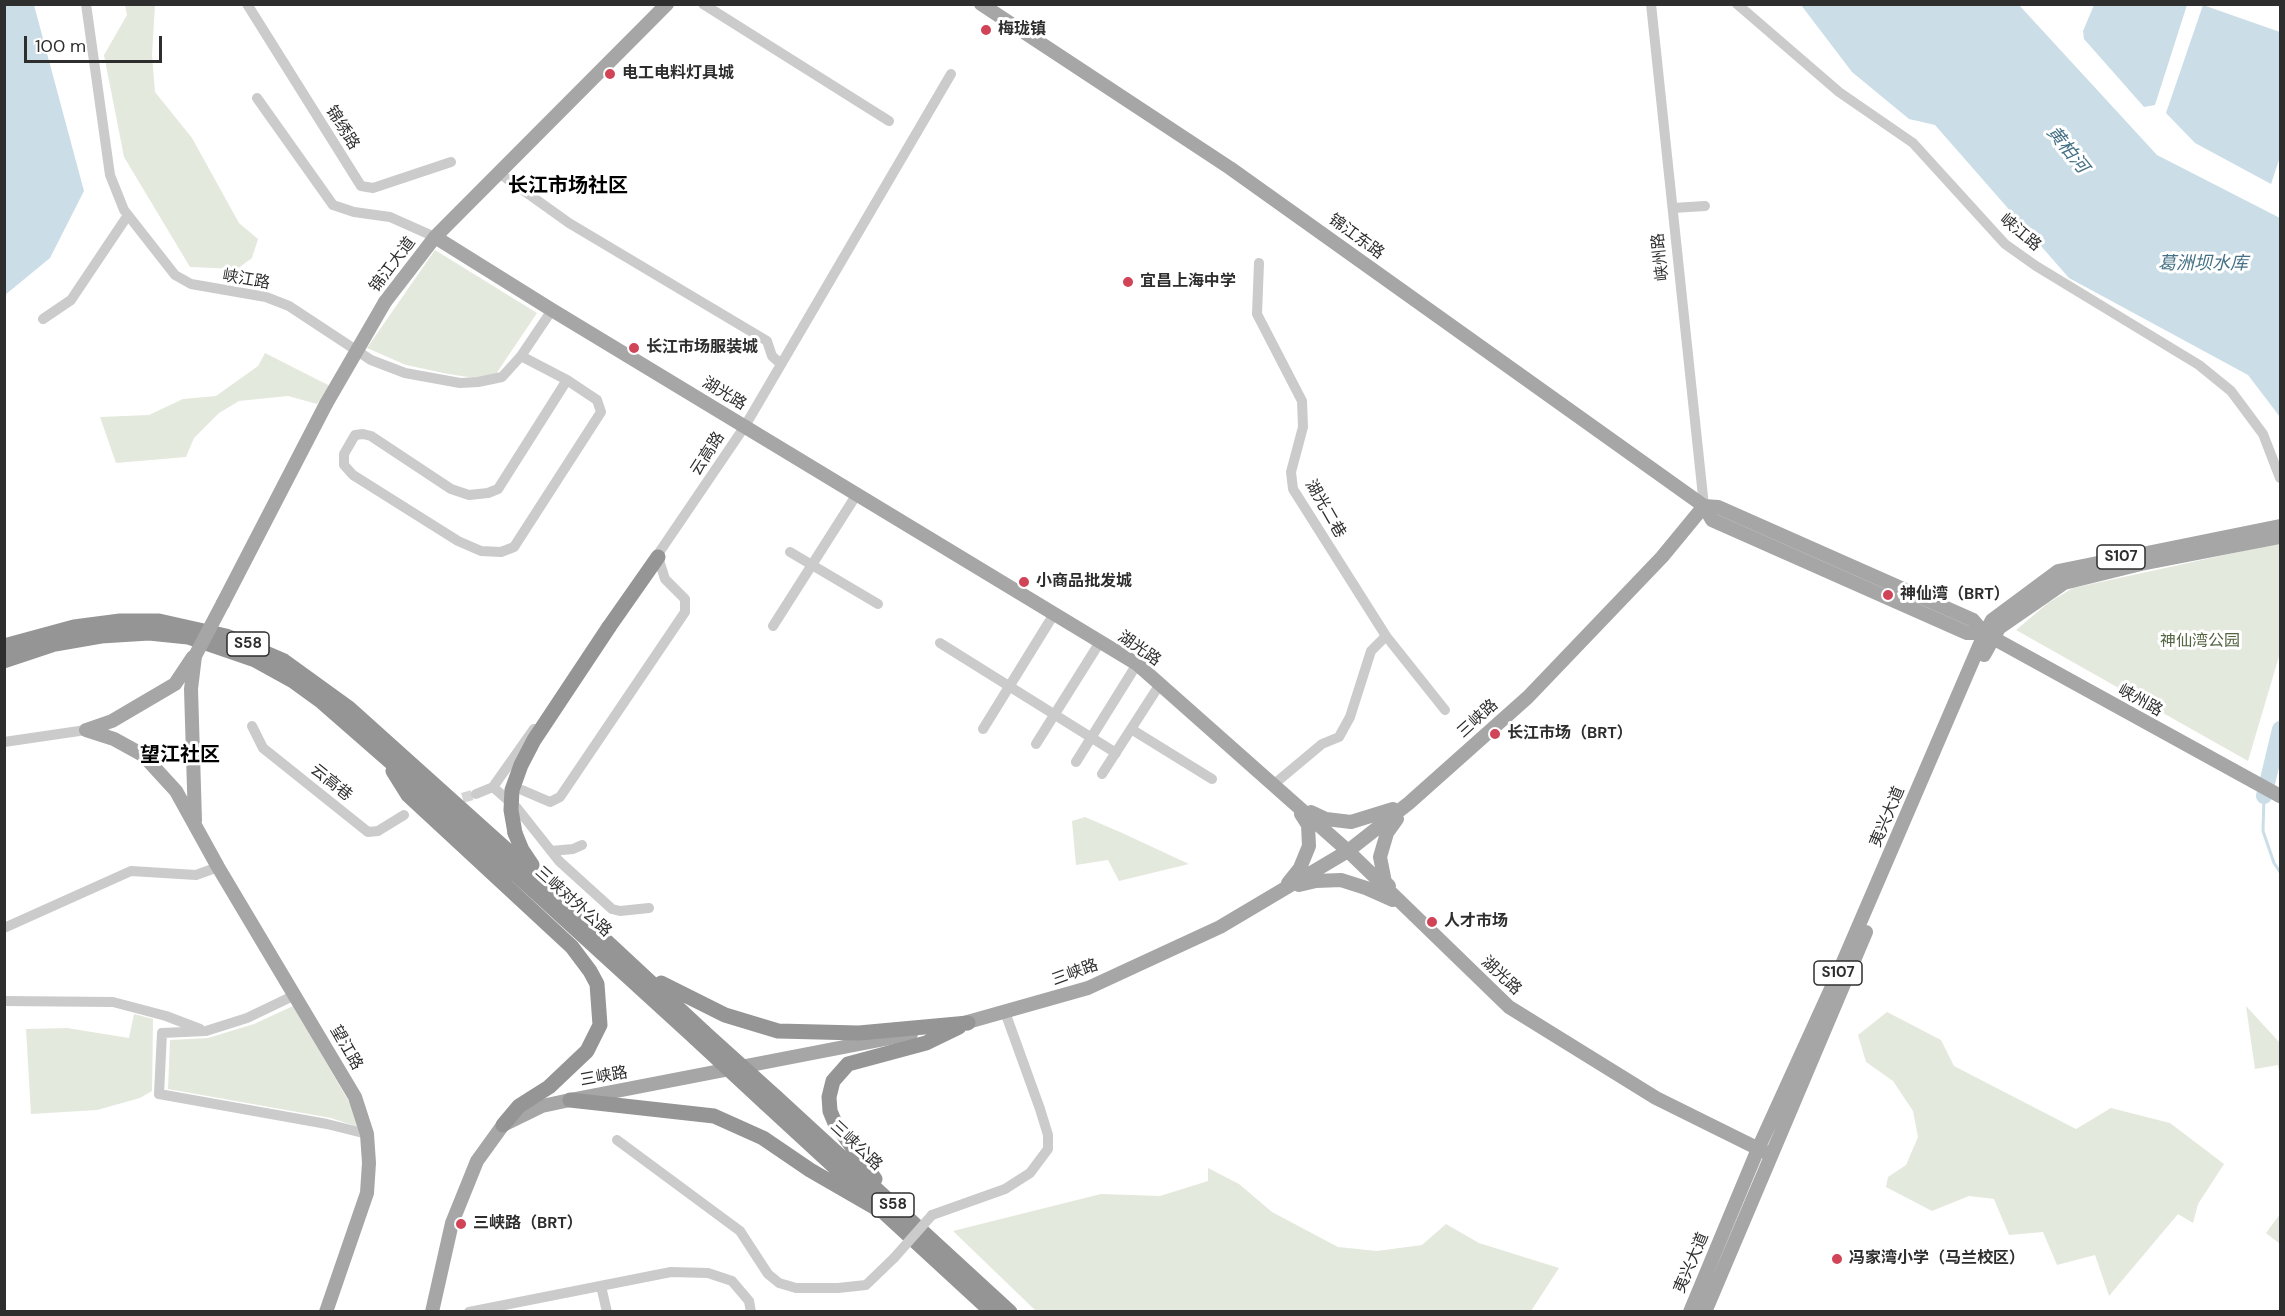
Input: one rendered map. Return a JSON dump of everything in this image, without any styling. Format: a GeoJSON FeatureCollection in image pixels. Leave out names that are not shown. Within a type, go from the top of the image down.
{"type":"FeatureCollection","features":[{"type":"Feature","properties":{"kind":"highway"},"geometry":{"type":"LineString","coordinates":[[546,885],[522,850],[515,833],[511,810],[512,790],[521,765],[534,740],[658,556]]}},
{"type":"Feature","properties":{"kind":"highway","name":"三峡对外公路"},"geometry":{"type":"LineString","coordinates":[[4,646],[74,627],[120,621],[159,621],[226,636],[284,661],[318,684],[546,885],[631,964],[699,1035]]}},
{"type":"Feature","properties":{"kind":"highway","name":"S58"},"geometry":{"type":"LineString","coordinates":[[4,662],[55,644],[101,636],[149,633],[188,637],[255,660],[293,681],[322,702],[384,756]]}},
{"type":"Feature","properties":{"kind":"highway"},"geometry":{"type":"LineString","coordinates":[[384,756],[408,795],[572,947],[597,984],[600,1025],[587,1052],[549,1087],[519,1106],[503,1125]]}},
{"type":"Feature","properties":{"kind":"highway","name":"三峡对外公路"},"geometry":{"type":"LineString","coordinates":[[384,756],[699,1035]]}},
{"type":"Feature","properties":{"kind":"highway"},"geometry":{"type":"LineString","coordinates":[[631,964],[673,991],[706,1007],[741,1021],[778,1031],[859,1033],[968,1023]]}},
{"type":"Feature","properties":{"kind":"highway"},"geometry":{"type":"LineString","coordinates":[[886,1207],[835,1123],[830,1111],[829,1097],[833,1081],[848,1064],[926,1043],[968,1023]]}},
{"type":"Feature","properties":{"kind":"highway","name":"三峡公路"},"geometry":{"type":"LineString","coordinates":[[699,1035],[886,1207],[992,1311]]}},
{"type":"Feature","properties":{"kind":"highway"},"geometry":{"type":"LineString","coordinates":[[570,1100],[714,1116],[763,1138],[810,1170],[886,1207]]}},
{"type":"Feature","properties":{"kind":"highway","name":"三峡公路"},"geometry":{"type":"LineString","coordinates":[[886,1207],[1010,1311]]}},
{"type":"Feature","properties":{"kind":"main road","name":"锦江大道"},"geometry":{"type":"LineString","coordinates":[[195,656],[326,404],[385,302],[435,237],[667,4]]}},
{"type":"Feature","properties":{"kind":"main road","name":"锦江东路"},"geometry":{"type":"LineString","coordinates":[[981,4],[1230,168],[1704,506]]}},
{"type":"Feature","properties":{"kind":"main road","name":"湖光路"},"geometry":{"type":"LineString","coordinates":[[435,237],[1137,664],[1348,851],[1509,1007],[1656,1098],[1771,1155]]}},
{"type":"Feature","properties":{"kind":"main road","name":"峡州路"},"geometry":{"type":"LineString","coordinates":[[1704,506],[1718,507],[1973,620],[1989,635],[2280,796]]}},
{"type":"Feature","properties":{"kind":"main road","name":"三峡路"},"geometry":{"type":"LineString","coordinates":[[432,1311],[452,1222],[477,1161],[503,1125],[542,1106],[968,1023],[1088,988],[1220,927],[1348,851],[1409,803],[1528,697],[1662,557],[1704,506]]}},
{"type":"Feature","properties":{"kind":"main road","name":"夷兴大道"},"geometry":{"type":"LineString","coordinates":[[1690,1311],[1758,1149],[1989,635],[2005,608],[2058,571],[2280,526]]}},
{"type":"Feature","properties":{"kind":"main road","name":"夷兴大道"},"geometry":{"type":"LineString","coordinates":[[1705,1311],[1989,635],[2064,582],[2141,564],[2280,537]]}},
{"type":"Feature","properties":{"kind":"main road"},"geometry":{"type":"LineString","coordinates":[[86,730],[112,722],[175,684],[195,656]]}},
{"type":"Feature","properties":{"kind":"main road"},"geometry":{"type":"LineString","coordinates":[[195,656],[191,689],[195,824]]}},
{"type":"Feature","properties":{"kind":"main road"},"geometry":{"type":"LineString","coordinates":[[112,722],[114,739]]}},
{"type":"Feature","properties":{"kind":"main road","name":"望江路"},"geometry":{"type":"LineString","coordinates":[[86,730],[114,739],[143,755],[176,791],[218,867],[355,1097],[367,1134],[369,1163],[367,1193],[326,1311]]}},
{"type":"Feature","properties":{"kind":"main road"},"geometry":{"type":"LineString","coordinates":[[1296,805],[1326,819],[1351,822],[1375,817],[1409,803]]}},
{"type":"Feature","properties":{"kind":"main road"},"geometry":{"type":"LineString","coordinates":[[1404,905],[1385,882],[1380,857],[1387,832],[1409,803]]}},
{"type":"Feature","properties":{"kind":"main road"},"geometry":{"type":"LineString","coordinates":[[1283,890],[1300,868],[1310,846],[1308,825],[1296,805]]}},
{"type":"Feature","properties":{"kind":"main road"},"geometry":{"type":"LineString","coordinates":[[1283,890],[1316,881],[1341,880],[1404,905]]}},
{"type":"Feature","properties":{"kind":"street","name":"峡江路"},"geometry":{"type":"LineString","coordinates":[[86,4],[110,175],[128,215],[175,275],[191,284],[266,297],[289,306],[371,360],[405,372],[443,380],[478,382],[502,377],[521,356],[552,310]]}},
{"type":"Feature","properties":{"kind":"street","name":"锦绣路"},"geometry":{"type":"LineString","coordinates":[[247,4],[361,186],[373,188],[451,162]]}},
{"type":"Feature","properties":{"kind":"street"},"geometry":{"type":"LineString","coordinates":[[703,4],[889,121]]}},
{"type":"Feature","properties":{"kind":"street","name":"峡州路"},"geometry":{"type":"LineString","coordinates":[[1651,4],[1704,506]]}},
{"type":"Feature","properties":{"kind":"street","name":"峡江路"},"geometry":{"type":"LineString","coordinates":[[1737,4],[1839,92],[1913,143],[2005,244],[2036,266],[2199,365],[2223,384],[2244,407],[2263,434],[2280,478]]}},
{"type":"Feature","properties":{"kind":"street","name":"云高路"},"geometry":{"type":"LineString","coordinates":[[493,787],[642,571],[658,556],[745,426],[951,74]]}},
{"type":"Feature","properties":{"kind":"street"},"geometry":{"type":"LineString","coordinates":[[257,98],[333,204],[354,212],[390,217],[435,237]]}},
{"type":"Feature","properties":{"kind":"street"},"geometry":{"type":"LineString","coordinates":[[499,173],[569,223],[767,341],[772,356],[780,364]]}},
{"type":"Feature","properties":{"kind":"street"},"geometry":{"type":"LineString","coordinates":[[1672,208],[1705,206]]}},
{"type":"Feature","properties":{"kind":"street"},"geometry":{"type":"LineString","coordinates":[[44,319],[71,300],[128,215]]}},
{"type":"Feature","properties":{"kind":"street","name":"湖光二巷"},"geometry":{"type":"LineString","coordinates":[[1259,263],[1257,315],[1302,401],[1304,428],[1291,472],[1293,489],[1386,636],[1445,710]]}},
{"type":"Feature","properties":{"kind":"street"},"geometry":{"type":"LineString","coordinates":[[521,356],[567,381],[597,400],[601,412],[514,547],[501,552],[481,551],[458,541],[353,475],[344,465],[344,454],[356,435],[363,434],[371,436],[451,489],[469,495],[488,493],[498,489],[567,381]]}},
{"type":"Feature","properties":{"kind":"street"},"geometry":{"type":"LineString","coordinates":[[773,626],[857,494]]}},
{"type":"Feature","properties":{"kind":"street"},"geometry":{"type":"LineString","coordinates":[[790,552],[878,604]]}},
{"type":"Feature","properties":{"kind":"street"},"geometry":{"type":"LineString","coordinates":[[522,790],[550,802],[560,797],[685,612],[685,599],[666,579],[658,556]]}},
{"type":"Feature","properties":{"kind":"street"},"geometry":{"type":"LineString","coordinates":[[983,729],[1054,614]]}},
{"type":"Feature","properties":{"kind":"street"},"geometry":{"type":"LineString","coordinates":[[1273,785],[1322,744],[1339,737],[1350,717],[1371,651],[1386,636]]}},
{"type":"Feature","properties":{"kind":"street"},"geometry":{"type":"LineString","coordinates":[[1036,744],[1100,642]]}},
{"type":"Feature","properties":{"kind":"street"},"geometry":{"type":"LineString","coordinates":[[940,643],[1116,753]]}},
{"type":"Feature","properties":{"kind":"street"},"geometry":{"type":"LineString","coordinates":[[1076,762],[1137,664]]}},
{"type":"Feature","properties":{"kind":"street"},"geometry":{"type":"LineString","coordinates":[[1102,774],[1160,684]]}},
{"type":"Feature","properties":{"kind":"street","name":"云高巷"},"geometry":{"type":"LineString","coordinates":[[252,726],[263,748],[368,832],[378,831],[404,815]]}},
{"type":"Feature","properties":{"kind":"street"},"geometry":{"type":"LineString","coordinates":[[1131,729],[1212,778]]}},
{"type":"Feature","properties":{"kind":"street"},"geometry":{"type":"LineString","coordinates":[[4,742],[86,730]]}},
{"type":"Feature","properties":{"kind":"street"},"geometry":{"type":"LineString","coordinates":[[476,794],[493,787],[517,808],[551,851],[616,911],[649,908]]}},
{"type":"Feature","properties":{"kind":"street"},"geometry":{"type":"LineString","coordinates":[[551,851],[573,849],[582,845]]}},
{"type":"Feature","properties":{"kind":"street"},"geometry":{"type":"LineString","coordinates":[[4,928],[131,871],[196,875],[218,867]]}},
{"type":"Feature","properties":{"kind":"street"},"geometry":{"type":"LineString","coordinates":[[295,995],[247,1018],[206,1031],[162,1033],[159,1094],[327,1124],[367,1134]]}},
{"type":"Feature","properties":{"kind":"street"},"geometry":{"type":"LineString","coordinates":[[4,1001],[112,1002],[166,1016],[206,1031]]}},
{"type":"Feature","properties":{"kind":"street"},"geometry":{"type":"LineString","coordinates":[[617,1140],[740,1231],[768,1274],[778,1283],[796,1288],[866,1285],[894,1258],[932,1215],[1005,1189],[1030,1173],[1048,1149],[1048,1135],[1041,1109],[1005,1012]]}},
{"type":"Feature","properties":{"kind":"street"},"geometry":{"type":"LineString","coordinates":[[469,1311],[671,1272],[708,1273],[732,1281],[749,1301],[751,1311]]}},
{"type":"Feature","properties":{"kind":"street"},"geometry":{"type":"LineString","coordinates":[[601,1286],[607,1311]]}},
{"type":"Feature","properties":{"kind":"green space"},"geometry":{"type":"Polygon","coordinates":[[[125,5],[155,5],[152,55],[155,92],[192,138],[239,223],[258,239],[252,258],[237,269],[190,267],[124,157],[104,55],[127,15],[125,5]]]}},
{"type":"Feature","properties":{"kind":"green space"},"geometry":{"type":"Polygon","coordinates":[[[435,250],[537,313],[496,374],[475,378],[448,374],[406,365],[367,348],[435,250]]]}},
{"type":"Feature","properties":{"kind":"green space"},"geometry":{"type":"Polygon","coordinates":[[[265,353],[330,386],[317,404],[288,396],[239,401],[219,413],[194,438],[186,457],[116,463],[100,417],[149,415],[183,399],[216,396],[258,366],[265,353]]]}},
{"type":"Feature","properties":{"kind":"green space","name":"神仙湾公园"},"geometry":{"type":"Polygon","coordinates":[[[2280,543],[2280,653],[2248,761],[2016,630],[2048,603],[2073,588],[2280,543]]]}},
{"type":"Feature","properties":{"kind":"green space"},"geometry":{"type":"Polygon","coordinates":[[[1085,817],[1189,864],[1119,881],[1108,860],[1076,865],[1072,821],[1085,817]]]}},
{"type":"Feature","properties":{"kind":"green space"},"geometry":{"type":"Polygon","coordinates":[[[293,1006],[362,1124],[361,1128],[331,1118],[168,1089],[170,1040],[208,1038],[254,1024],[293,1006]]]}},
{"type":"Feature","properties":{"kind":"green space"},"geometry":{"type":"Polygon","coordinates":[[[2246,1006],[2280,1043],[2280,1077],[2278,1065],[2255,1069],[2246,1006]]]}},
{"type":"Feature","properties":{"kind":"green space"},"geometry":{"type":"Polygon","coordinates":[[[1887,1012],[1941,1040],[1954,1066],[2076,1129],[2111,1108],[2170,1123],[2224,1164],[2198,1204],[2193,1223],[2178,1214],[2109,1296],[2095,1255],[2057,1265],[2043,1232],[2009,1235],[1994,1199],[1969,1196],[1932,1211],[1886,1187],[1888,1177],[1906,1165],[1918,1137],[1913,1111],[1893,1081],[1866,1062],[1858,1035],[1887,1012]]]}},
{"type":"Feature","properties":{"kind":"green space"},"geometry":{"type":"Polygon","coordinates":[[[134,1014],[153,1019],[152,1091],[140,1098],[97,1110],[31,1114],[26,1029],[67,1028],[129,1038],[134,1014]]]}},
{"type":"Feature","properties":{"kind":"green space"},"geometry":{"type":"Polygon","coordinates":[[[1208,1168],[1239,1184],[1272,1212],[1338,1247],[1377,1251],[1422,1245],[1446,1224],[1479,1243],[1559,1268],[1531,1311],[1036,1311],[953,1231],[1101,1194],[1160,1196],[1208,1181],[1208,1168]]]}},
{"type":"Feature","properties":{"kind":"green space"},"geometry":{"type":"Polygon","coordinates":[[[2280,1214],[2280,1244],[2266,1233],[2280,1214]]]}},
{"type":"Feature","properties":{"kind":"water"},"geometry":{"type":"Polygon","coordinates":[[[5,4],[34,5],[84,191],[50,258],[5,295],[5,4]]]}},
{"type":"Feature","properties":{"kind":"water","name":"葛洲坝水库"},"geometry":{"type":"Polygon","coordinates":[[[1801,5],[2019,5],[2157,155],[2280,218],[2280,417],[2248,375],[2069,278],[1935,125],[1909,119],[1852,72],[1801,5]]]}},
{"type":"Feature","properties":{"kind":"water"},"geometry":{"type":"Polygon","coordinates":[[[2094,5],[2187,5],[2155,105],[2144,107],[2084,39],[2083,31],[2094,5]]]}},
{"type":"Feature","properties":{"kind":"water"},"geometry":{"type":"Polygon","coordinates":[[[2203,5],[2280,32],[2280,157],[2271,184],[2195,143],[2166,113],[2203,5]]]}},
{"type":"Feature","properties":{"kind":"waterway"},"geometry":{"type":"LineString","coordinates":[[2264,796],[2280,729]]}},
{"type":"Feature","properties":{"kind":"waterway"},"geometry":{"type":"LineString","coordinates":[[2264,796],[2263,831],[2274,863],[2280,872]]}},
{"type":"Feature","properties":{"kind":"tunnel"},"geometry":{"type":"LineString","coordinates":[[448,802],[476,794]]}},
{"type":"Feature","properties":{"kind":"place","name":"梅珑镇"},"geometry":{"type":"Point","coordinates":[986,30]}},
{"type":"Feature","properties":{"kind":"place","name":"电工电料灯具城"},"geometry":{"type":"Point","coordinates":[610,74]}},
{"type":"Feature","properties":{"kind":"place","name":"宜昌上海中学"},"geometry":{"type":"Point","coordinates":[1128,282]}},
{"type":"Feature","properties":{"kind":"place","name":"长江市场服装城"},"geometry":{"type":"Point","coordinates":[634,348]}},
{"type":"Feature","properties":{"kind":"place","name":"小商品批发城"},"geometry":{"type":"Point","coordinates":[1024,582]}},
{"type":"Feature","properties":{"kind":"place","name":"神仙湾（BRT）"},"geometry":{"type":"Point","coordinates":[1888,595]}},
{"type":"Feature","properties":{"kind":"place","name":"长江市场（BRT）"},"geometry":{"type":"Point","coordinates":[1495,734]}},
{"type":"Feature","properties":{"kind":"place","name":"人才市场"},"geometry":{"type":"Point","coordinates":[1432,922]}},
{"type":"Feature","properties":{"kind":"place","name":"三峡路（BRT）"},"geometry":{"type":"Point","coordinates":[461,1224]}},
{"type":"Feature","properties":{"kind":"place","name":"冯家湾小学（马兰校区）"},"geometry":{"type":"Point","coordinates":[1837,1259]}},
{"type":"Feature","properties":{"kind":"district","name":"长江市场社区"},"geometry":{"type":"Point","coordinates":[568,187]}},
{"type":"Feature","properties":{"kind":"district","name":"望江社区"},"geometry":{"type":"Point","coordinates":[180,756]}},
{"type":"Feature","properties":{"kind":"water label","name":"黄柏河"},"geometry":{"type":"Point","coordinates":[2067,150]}}]}
